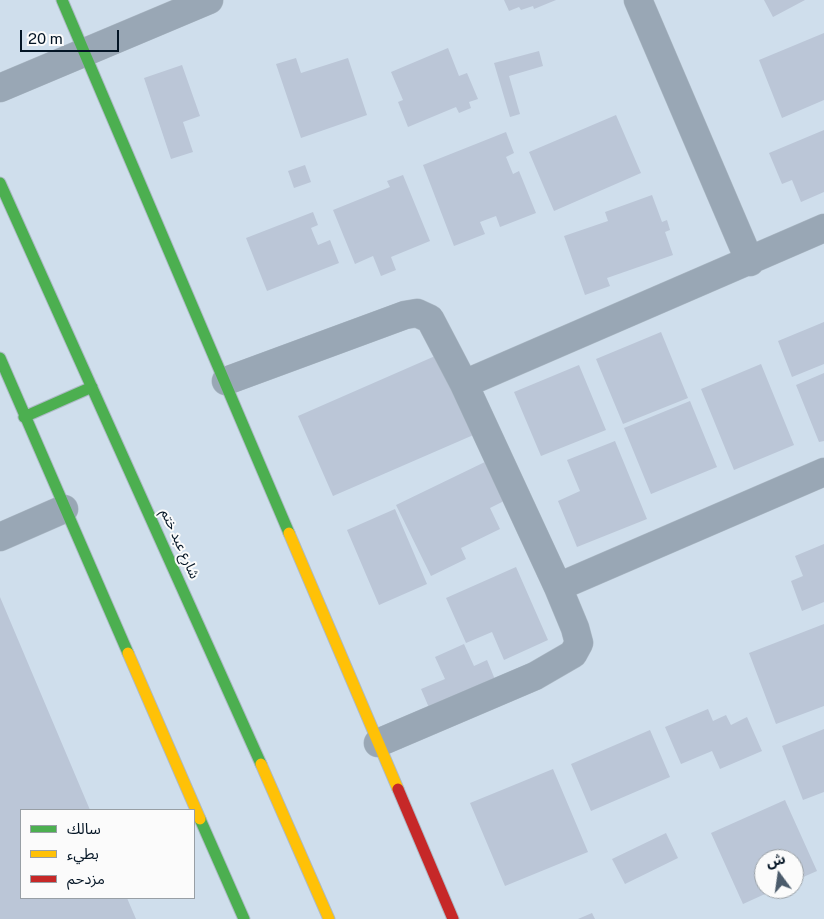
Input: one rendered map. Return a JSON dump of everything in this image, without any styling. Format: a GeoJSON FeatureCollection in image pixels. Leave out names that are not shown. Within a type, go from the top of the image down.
{"type":"FeatureCollection","features":[{"type":"Feature","properties":{"kind":"main road"},"geometry":{"type":"LineString","coordinates":[[62,0],[226,381],[453,919]]}},
{"type":"Feature","properties":{"kind":"main road","name":"شارع عبد ختم"},"geometry":{"type":"LineString","coordinates":[[0,183],[329,919]]}},
{"type":"Feature","properties":{"kind":"main road"},"geometry":{"type":"LineString","coordinates":[[0,358],[24,418],[244,919]]}},
{"type":"Feature","properties":{"kind":"main road"},"geometry":{"type":"LineString","coordinates":[[24,418],[92,387]]}},
{"type":"Feature","properties":{"kind":"street"},"geometry":{"type":"LineString","coordinates":[[0,88],[208,0]]}},
{"type":"Feature","properties":{"kind":"street"},"geometry":{"type":"LineString","coordinates":[[638,0],[750,262]]}},
{"type":"Feature","properties":{"kind":"street"},"geometry":{"type":"LineString","coordinates":[[464,384],[750,262],[824,228]]}},
{"type":"Feature","properties":{"kind":"street"},"geometry":{"type":"LineString","coordinates":[[226,381],[405,315],[417,313],[430,319],[464,384],[558,587],[575,628],[579,643],[573,654],[535,676],[378,743]]}},
{"type":"Feature","properties":{"kind":"street"},"geometry":{"type":"LineString","coordinates":[[558,587],[824,472]]}},
{"type":"Feature","properties":{"kind":"street"},"geometry":{"type":"LineString","coordinates":[[0,537],[64,509]]}},
{"type":"Feature","properties":{"kind":"building"},"geometry":{"type":"Polygon","coordinates":[[[504,0],[556,0],[534,9],[533,6],[521,10],[519,7],[509,11],[504,0]]]}},
{"type":"Feature","properties":{"kind":"building"},"geometry":{"type":"Polygon","coordinates":[[[764,0],[805,0],[773,17],[764,0]]]}},
{"type":"Feature","properties":{"kind":"building"},"geometry":{"type":"Polygon","coordinates":[[[824,33],[824,100],[782,118],[759,60],[824,33]]]}},
{"type":"Feature","properties":{"kind":"building"},"geometry":{"type":"Polygon","coordinates":[[[448,48],[459,76],[467,73],[478,99],[469,102],[471,108],[459,113],[456,107],[408,127],[398,102],[403,100],[391,72],[448,48]]]}},
{"type":"Feature","properties":{"kind":"building"},"geometry":{"type":"Polygon","coordinates":[[[539,51],[543,66],[509,76],[520,114],[510,117],[494,63],[539,51]]]}},
{"type":"Feature","properties":{"kind":"building"},"geometry":{"type":"Polygon","coordinates":[[[296,58],[301,73],[348,58],[367,115],[301,138],[276,64],[296,58]]]}},
{"type":"Feature","properties":{"kind":"building"},"geometry":{"type":"Polygon","coordinates":[[[182,65],[200,116],[183,122],[193,152],[171,159],[144,78],[182,65]]]}},
{"type":"Feature","properties":{"kind":"building"},"geometry":{"type":"Polygon","coordinates":[[[616,115],[641,173],[554,211],[529,152],[616,115]]]}},
{"type":"Feature","properties":{"kind":"building"},"geometry":{"type":"Polygon","coordinates":[[[824,130],[824,192],[801,202],[792,180],[782,184],[769,153],[824,130]]]}},
{"type":"Feature","properties":{"kind":"building"},"geometry":{"type":"Polygon","coordinates":[[[506,132],[514,153],[506,157],[513,174],[519,171],[536,213],[500,227],[496,216],[480,222],[485,234],[454,246],[423,165],[506,132]]]}},
{"type":"Feature","properties":{"kind":"building"},"geometry":{"type":"Polygon","coordinates":[[[305,165],[311,182],[294,188],[288,171],[305,165]]]}},
{"type":"Feature","properties":{"kind":"building"},"geometry":{"type":"Polygon","coordinates":[[[403,175],[430,241],[391,257],[396,270],[381,276],[373,256],[355,264],[333,210],[390,187],[387,181],[403,175]]]}},
{"type":"Feature","properties":{"kind":"building"},"geometry":{"type":"Polygon","coordinates":[[[652,195],[662,222],[667,220],[670,230],[665,232],[673,255],[607,278],[610,286],[585,295],[564,236],[608,221],[605,212],[652,195]]]}},
{"type":"Feature","properties":{"kind":"building"},"geometry":{"type":"Polygon","coordinates":[[[313,212],[318,225],[311,228],[318,245],[330,240],[339,263],[267,291],[246,238],[313,212]]]}},
{"type":"Feature","properties":{"kind":"building"},"geometry":{"type":"Polygon","coordinates":[[[824,322],[824,364],[792,377],[778,341],[824,322]]]}},
{"type":"Feature","properties":{"kind":"building"},"geometry":{"type":"Polygon","coordinates":[[[661,332],[688,398],[623,424],[596,359],[661,332]]]}},
{"type":"Feature","properties":{"kind":"building"},"geometry":{"type":"Polygon","coordinates":[[[442,353],[478,433],[333,496],[298,416],[442,353]]]}},
{"type":"Feature","properties":{"kind":"building"},"geometry":{"type":"Polygon","coordinates":[[[761,364],[794,445],[734,470],[701,389],[761,364]]]}},
{"type":"Feature","properties":{"kind":"building"},"geometry":{"type":"Polygon","coordinates":[[[579,365],[606,430],[541,456],[514,392],[579,365]]]}},
{"type":"Feature","properties":{"kind":"building"},"geometry":{"type":"Polygon","coordinates":[[[824,373],[824,441],[819,442],[796,385],[824,373]]]}},
{"type":"Feature","properties":{"kind":"building"},"geometry":{"type":"Polygon","coordinates":[[[690,401],[717,467],[651,494],[624,428],[690,401]]]}},
{"type":"Feature","properties":{"kind":"building"},"geometry":{"type":"Polygon","coordinates":[[[615,441],[647,519],[577,547],[558,501],[580,491],[567,460],[615,441]]]}},
{"type":"Feature","properties":{"kind":"building"},"geometry":{"type":"Polygon","coordinates":[[[489,460],[508,499],[490,508],[500,529],[461,548],[466,559],[431,576],[396,505],[489,460]]]}},
{"type":"Feature","properties":{"kind":"building"},"geometry":{"type":"Polygon","coordinates":[[[395,509],[427,584],[379,605],[347,530],[395,509]]]}},
{"type":"Feature","properties":{"kind":"building"},"geometry":{"type":"Polygon","coordinates":[[[824,544],[824,602],[802,611],[791,581],[803,576],[795,556],[824,544]]]}},
{"type":"Feature","properties":{"kind":"building"},"geometry":{"type":"Polygon","coordinates":[[[516,567],[548,640],[504,660],[492,632],[466,643],[446,598],[516,567]]]}},
{"type":"Feature","properties":{"kind":"building"},"geometry":{"type":"Polygon","coordinates":[[[0,597],[90,809],[20,809],[20,899],[127,899],[136,919],[0,919],[0,597]]]}},
{"type":"Feature","properties":{"kind":"building"},"geometry":{"type":"Polygon","coordinates":[[[824,624],[824,706],[776,724],[749,653],[824,624]]]}},
{"type":"Feature","properties":{"kind":"building"},"geometry":{"type":"Polygon","coordinates":[[[464,644],[474,666],[487,660],[496,682],[430,710],[421,689],[445,679],[435,657],[464,644]]]}},
{"type":"Feature","properties":{"kind":"building"},"geometry":{"type":"Polygon","coordinates":[[[708,709],[713,721],[726,715],[731,725],[747,717],[762,751],[720,769],[712,751],[681,764],[665,727],[708,709]]]}},
{"type":"Feature","properties":{"kind":"building"},"geometry":{"type":"Polygon","coordinates":[[[824,729],[824,792],[803,800],[782,746],[824,729]]]}},
{"type":"Feature","properties":{"kind":"building"},"geometry":{"type":"Polygon","coordinates":[[[650,730],[670,777],[591,811],[571,764],[650,730]]]}},
{"type":"Feature","properties":{"kind":"building"},"geometry":{"type":"Polygon","coordinates":[[[553,769],[588,852],[505,886],[470,803],[553,769]]]}},
{"type":"Feature","properties":{"kind":"building"},"geometry":{"type":"Polygon","coordinates":[[[785,800],[817,871],[804,877],[804,849],[754,849],[754,899],[743,904],[711,833],[785,800]]]}},
{"type":"Feature","properties":{"kind":"building"},"geometry":{"type":"Polygon","coordinates":[[[666,833],[678,858],[625,884],[612,859],[666,833]]]}},
{"type":"Feature","properties":{"kind":"building"},"geometry":{"type":"Polygon","coordinates":[[[592,913],[595,919],[578,919],[592,913]]]}},
{"type":"Feature","properties":{"kind":"traffic: fast"},"geometry":{"type":"LineString","coordinates":[[62,0],[289,533]]}},
{"type":"Feature","properties":{"kind":"traffic: fast"},"geometry":{"type":"LineString","coordinates":[[0,183],[261,764]]}},
{"type":"Feature","properties":{"kind":"traffic: fast"},"geometry":{"type":"LineString","coordinates":[[0,358],[128,653]]}},
{"type":"Feature","properties":{"kind":"traffic: fast"},"geometry":{"type":"LineString","coordinates":[[24,417],[92,387]]}},
{"type":"Feature","properties":{"kind":"traffic: fast"},"geometry":{"type":"LineString","coordinates":[[200,819],[244,919]]}},
{"type":"Feature","properties":{"kind":"traffic: slow"},"geometry":{"type":"LineString","coordinates":[[289,533],[398,789]]}},
{"type":"Feature","properties":{"kind":"traffic: slow"},"geometry":{"type":"LineString","coordinates":[[128,653],[200,819]]}},
{"type":"Feature","properties":{"kind":"traffic: slow"},"geometry":{"type":"LineString","coordinates":[[261,764],[329,919]]}},
{"type":"Feature","properties":{"kind":"traffic: jam"},"geometry":{"type":"LineString","coordinates":[[398,789],[453,919]]}}]}
